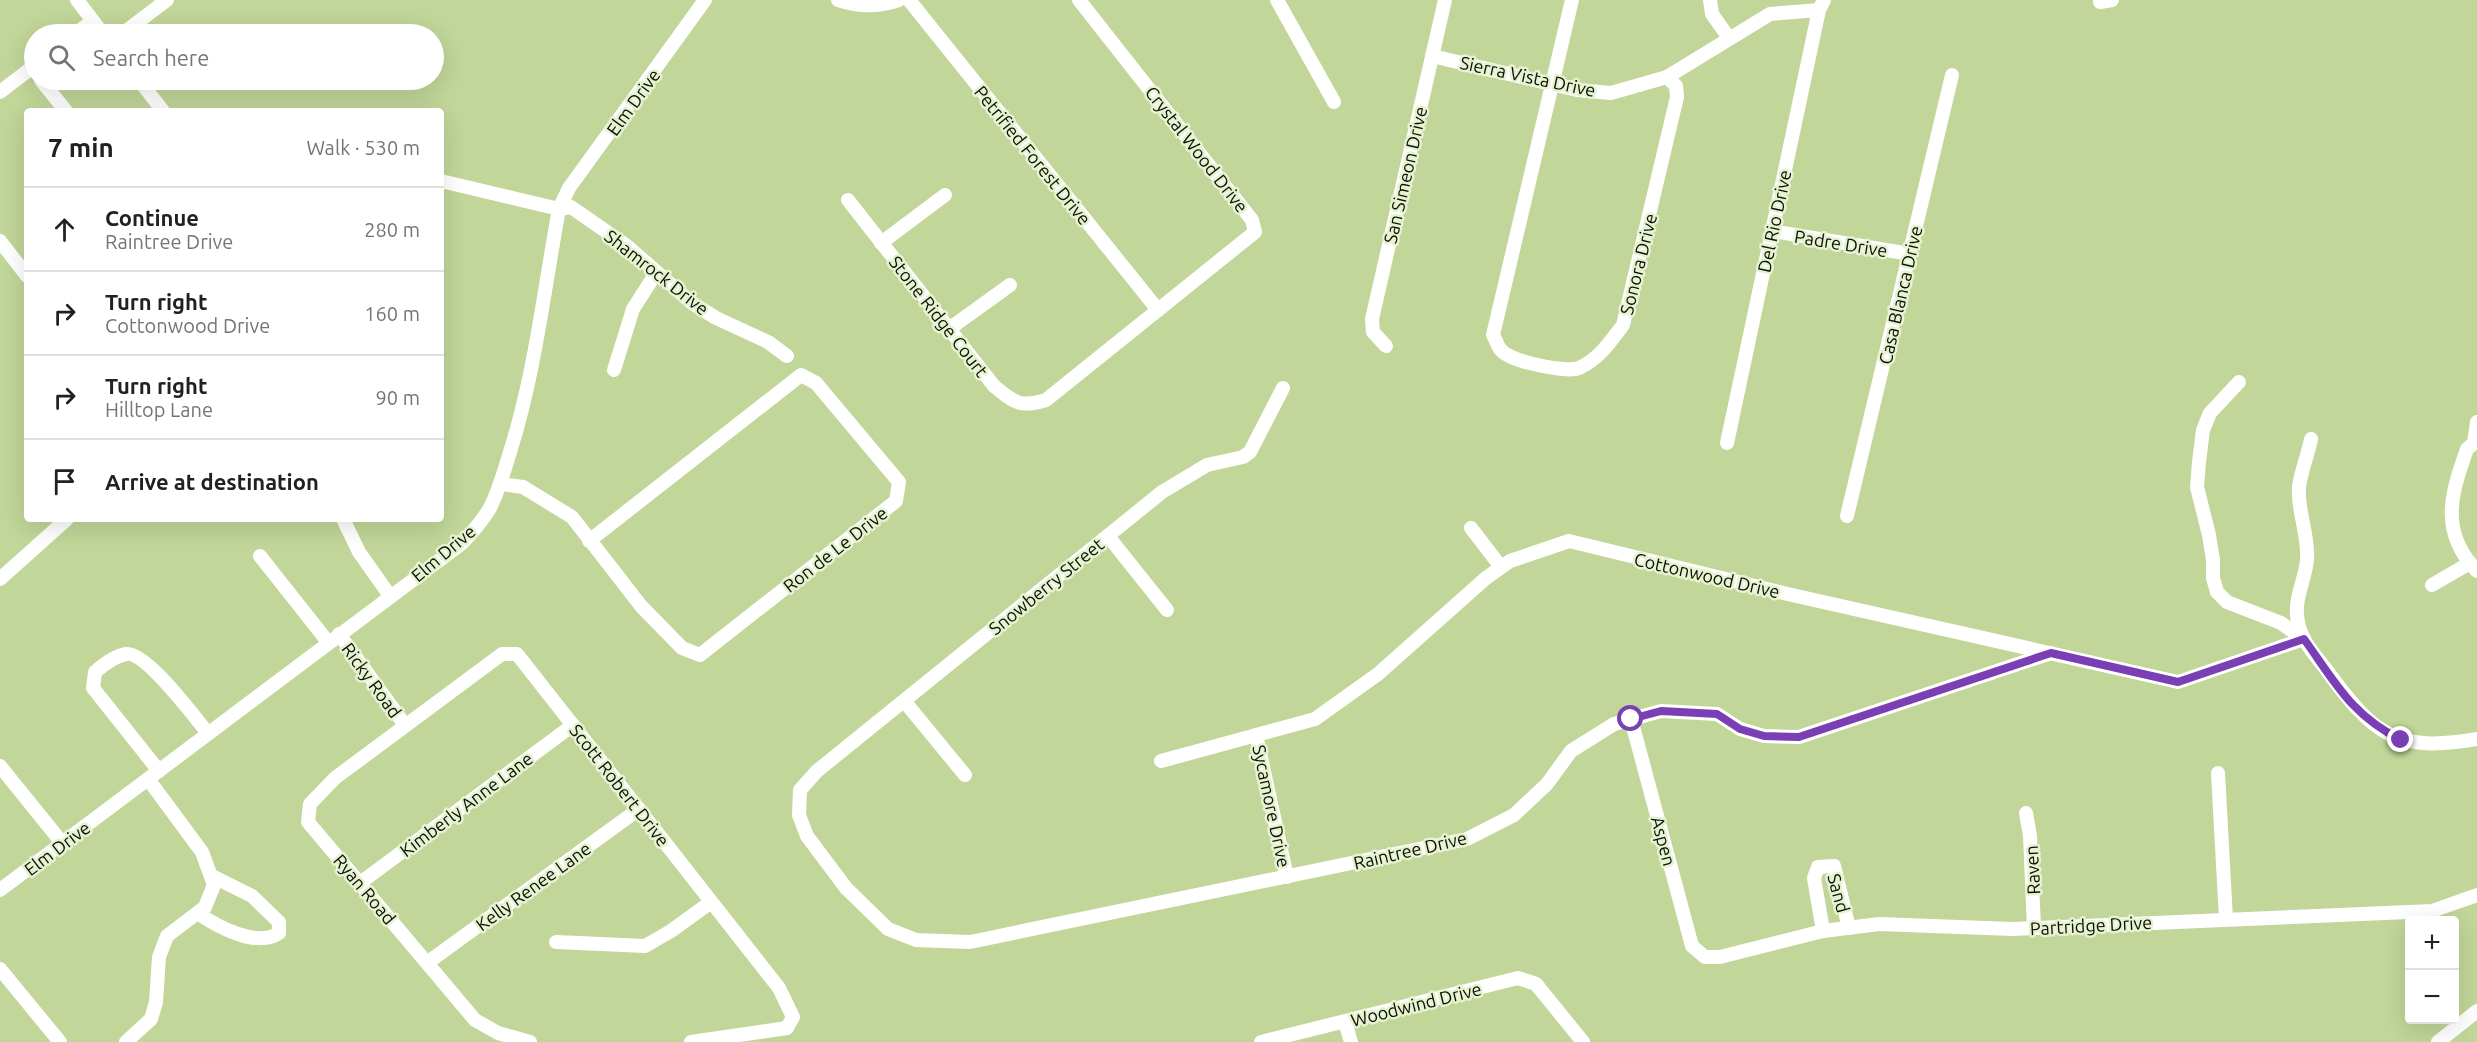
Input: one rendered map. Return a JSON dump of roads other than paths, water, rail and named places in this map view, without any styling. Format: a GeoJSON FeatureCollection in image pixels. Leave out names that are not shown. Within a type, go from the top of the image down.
{"type":"FeatureCollection","features":[{"type":"Feature","properties":{"kind":"street"},"geometry":{"type":"LineString","coordinates":[[77,0],[95,24]]}},
{"type":"Feature","properties":{"kind":"street"},"geometry":{"type":"LineString","coordinates":[[135,24],[167,0]]}},
{"type":"Feature","properties":{"kind":"street","name":"Elm Drive"},"geometry":{"type":"LineString","coordinates":[[0,890],[461,544],[490,508],[517,432],[531,370],[559,209],[569,188],[705,0]]}},
{"type":"Feature","properties":{"kind":"street"},"geometry":{"type":"LineString","coordinates":[[837,0],[859,6],[884,5],[899,0]]}},
{"type":"Feature","properties":{"kind":"street","name":"Petrified Forest Drive"},"geometry":{"type":"LineString","coordinates":[[909,0],[1158,310]]}},
{"type":"Feature","properties":{"kind":"street","name":"Crystal Wood Drive"},"geometry":{"type":"LineString","coordinates":[[1046,400],[1255,232],[1252,220],[1079,0]]}},
{"type":"Feature","properties":{"kind":"street"},"geometry":{"type":"LineString","coordinates":[[1277,0],[1335,102]]}},
{"type":"Feature","properties":{"kind":"street","name":"San Simeon Drive"},"geometry":{"type":"LineString","coordinates":[[1386,346],[1373,332],[1372,319],[1445,0]]}},
{"type":"Feature","properties":{"kind":"street","name":"Sonora Drive"},"geometry":{"type":"LineString","coordinates":[[1572,0],[1551,82],[1494,334],[1501,351],[1533,364],[1577,369],[1602,353],[1623,325],[1677,97],[1676,86],[1667,77]]}},
{"type":"Feature","properties":{"kind":"street"},"geometry":{"type":"LineString","coordinates":[[1710,0],[1712,14],[1729,38]]}},
{"type":"Feature","properties":{"kind":"street","name":"Sierra Vista Drive"},"geometry":{"type":"LineString","coordinates":[[1432,56],[1551,82],[1577,90],[1611,93],[1667,77],[1770,14],[1822,5]]}},
{"type":"Feature","properties":{"kind":"street","name":"Del Rio Drive"},"geometry":{"type":"LineString","coordinates":[[1727,443],[1822,5]]}},
{"type":"Feature","properties":{"kind":"street"},"geometry":{"type":"LineString","coordinates":[[89,24],[93,21]]}},
{"type":"Feature","properties":{"kind":"street"},"geometry":{"type":"LineString","coordinates":[[0,92],[24,75]]}},
{"type":"Feature","properties":{"kind":"street","name":"Casa Blanca Drive"},"geometry":{"type":"LineString","coordinates":[[1847,516],[1952,75]]}},
{"type":"Feature","properties":{"kind":"street"},"geometry":{"type":"LineString","coordinates":[[49,90],[64,108]]}},
{"type":"Feature","properties":{"kind":"street"},"geometry":{"type":"LineString","coordinates":[[146,90],[161,108]]}},
{"type":"Feature","properties":{"kind":"street","name":"Shamrock Drive"},"geometry":{"type":"LineString","coordinates":[[444,182],[559,209],[571,207],[627,246],[692,303],[716,318],[768,342],[787,356]]}},
{"type":"Feature","properties":{"kind":"street"},"geometry":{"type":"LineString","coordinates":[[881,243],[945,195]]}},
{"type":"Feature","properties":{"kind":"street","name":"Stone Ridge Court"},"geometry":{"type":"LineString","coordinates":[[848,200],[994,386],[1011,400],[1023,405],[1046,400]]}},
{"type":"Feature","properties":{"kind":"street","name":"Padre Drive"},"geometry":{"type":"LineString","coordinates":[[1772,231],[1910,254]]}},
{"type":"Feature","properties":{"kind":"street"},"geometry":{"type":"LineString","coordinates":[[0,241],[24,272]]}},
{"type":"Feature","properties":{"kind":"street"},"geometry":{"type":"LineString","coordinates":[[614,370],[633,309],[656,273]]}},
{"type":"Feature","properties":{"kind":"street"},"geometry":{"type":"LineString","coordinates":[[949,329],[1010,285]]}},
{"type":"Feature","properties":{"kind":"street","name":"Ron de Le Drive"},"geometry":{"type":"LineString","coordinates":[[500,484],[523,487],[572,517],[589,541],[640,606],[682,648],[700,655],[896,501],[899,482],[816,383],[801,375],[589,541]]}},
{"type":"Feature","properties":{"kind":"street"},"geometry":{"type":"LineString","coordinates":[[2239,381],[2210,413],[2204,430],[2199,462],[2197,487],[2214,560],[2213,578],[2217,592],[2227,602],[2281,623],[2304,639]]}},
{"type":"Feature","properties":{"kind":"street","name":"Snowberry Street"},"geometry":{"type":"LineString","coordinates":[[800,790],[817,771],[1162,492],[1207,465],[1243,457],[1250,452],[1284,388]]}},
{"type":"Feature","properties":{"kind":"street"},"geometry":{"type":"LineString","coordinates":[[2432,585],[2474,567],[2451,525],[2451,498],[2467,449],[2475,444],[2477,422]]}},
{"type":"Feature","properties":{"kind":"street"},"geometry":{"type":"LineString","coordinates":[[2311,439],[2299,486],[2307,551],[2305,578],[2296,602],[2298,622],[2304,639],[2356,711],[2376,728],[2401,740],[2440,746],[2477,739]]}},
{"type":"Feature","properties":{"kind":"street"},"geometry":{"type":"LineString","coordinates":[[0,579],[64,522]]}},
{"type":"Feature","properties":{"kind":"street"},"geometry":{"type":"LineString","coordinates":[[344,522],[359,552],[390,596]]}},
{"type":"Feature","properties":{"kind":"street"},"geometry":{"type":"LineString","coordinates":[[1471,528],[1501,567]]}},
{"type":"Feature","properties":{"kind":"street"},"geometry":{"type":"LineString","coordinates":[[1108,536],[1167,610]]}},
{"type":"Feature","properties":{"kind":"street","name":"Cottonwood Drive"},"geometry":{"type":"LineString","coordinates":[[1161,761],[1315,719],[1378,674],[1501,567],[1510,561],[1569,541],[2178,682],[2304,639]]}},
{"type":"Feature","properties":{"kind":"street","name":"Ricky Road"},"geometry":{"type":"LineString","coordinates":[[260,556],[333,638],[405,725]]}},
{"type":"Feature","properties":{"kind":"street","name":"Raintree Drive"},"geometry":{"type":"LineString","coordinates":[[800,790],[800,815],[807,837],[846,888],[888,929],[915,940],[970,942],[1467,839],[1514,815],[1547,784],[1571,751],[1614,724],[1631,719],[1661,711],[1717,714],[1740,729],[1764,736],[1799,737],[2051,653]]}},
{"type":"Feature","properties":{"kind":"street"},"geometry":{"type":"LineString","coordinates":[[126,1042],[151,1019],[156,1002],[159,957],[167,936],[199,914],[205,907],[214,885],[202,852],[153,775],[93,688],[95,672],[105,663],[127,654],[136,655],[149,664],[208,733]]}},
{"type":"Feature","properties":{"kind":"street","name":"Scott Robert Drive"},"geometry":{"type":"LineString","coordinates":[[405,725],[502,654],[518,654],[779,988],[793,1017],[787,1028],[691,1042]]}},
{"type":"Feature","properties":{"kind":"street"},"geometry":{"type":"LineString","coordinates":[[904,702],[965,775]]}},
{"type":"Feature","properties":{"kind":"street","name":"Aspen"},"geometry":{"type":"LineString","coordinates":[[1631,719],[1692,946],[1705,957]]}},
{"type":"Feature","properties":{"kind":"street","name":"Ryan Road"},"geometry":{"type":"LineString","coordinates":[[405,725],[335,778],[310,804],[308,822],[475,1020],[498,1033],[530,1042]]}},
{"type":"Feature","properties":{"kind":"street","name":"Kimberly Anne Lane"},"geometry":{"type":"LineString","coordinates":[[360,883],[573,725]]}},
{"type":"Feature","properties":{"kind":"street","name":"Sycamore Drive"},"geometry":{"type":"LineString","coordinates":[[1256,735],[1287,877]]}},
{"type":"Feature","properties":{"kind":"street"},"geometry":{"type":"LineString","coordinates":[[0,766],[63,844]]}},
{"type":"Feature","properties":{"kind":"street"},"geometry":{"type":"LineString","coordinates":[[2218,773],[2226,919]]}},
{"type":"Feature","properties":{"kind":"street","name":"Kelly Renee Lane"},"geometry":{"type":"LineString","coordinates":[[427,963],[639,809]]}},
{"type":"Feature","properties":{"kind":"street","name":"Raven"},"geometry":{"type":"LineString","coordinates":[[2026,813],[2030,836],[2034,928]]}},
{"type":"Feature","properties":{"kind":"street","name":"Sand"},"geometry":{"type":"LineString","coordinates":[[1822,931],[1814,878],[1818,867],[1830,864],[1834,866],[1849,928]]}},
{"type":"Feature","properties":{"kind":"street"},"geometry":{"type":"LineString","coordinates":[[199,914],[230,930],[254,937],[266,939],[279,933],[279,922],[263,905],[212,876]]}},
{"type":"Feature","properties":{"kind":"street","name":"Partridge Drive"},"geometry":{"type":"LineString","coordinates":[[1705,957],[1720,957],[1822,931],[1880,924],[2034,928],[2432,911],[2477,895]]}},
{"type":"Feature","properties":{"kind":"street"},"geometry":{"type":"LineString","coordinates":[[556,942],[645,946],[672,931],[711,902]]}},
{"type":"Feature","properties":{"kind":"street"},"geometry":{"type":"LineString","coordinates":[[0,969],[60,1042]]}},
{"type":"Feature","properties":{"kind":"street","name":"Woodwind Drive"},"geometry":{"type":"LineString","coordinates":[[1261,1042],[1518,978],[1536,984],[1583,1042]]}},
{"type":"Feature","properties":{"kind":"street"},"geometry":{"type":"LineString","coordinates":[[2438,1042],[2477,1011]]}},
{"type":"Feature","properties":{"kind":"street"},"geometry":{"type":"LineString","coordinates":[[1345,1022],[1351,1042]]}}]}
